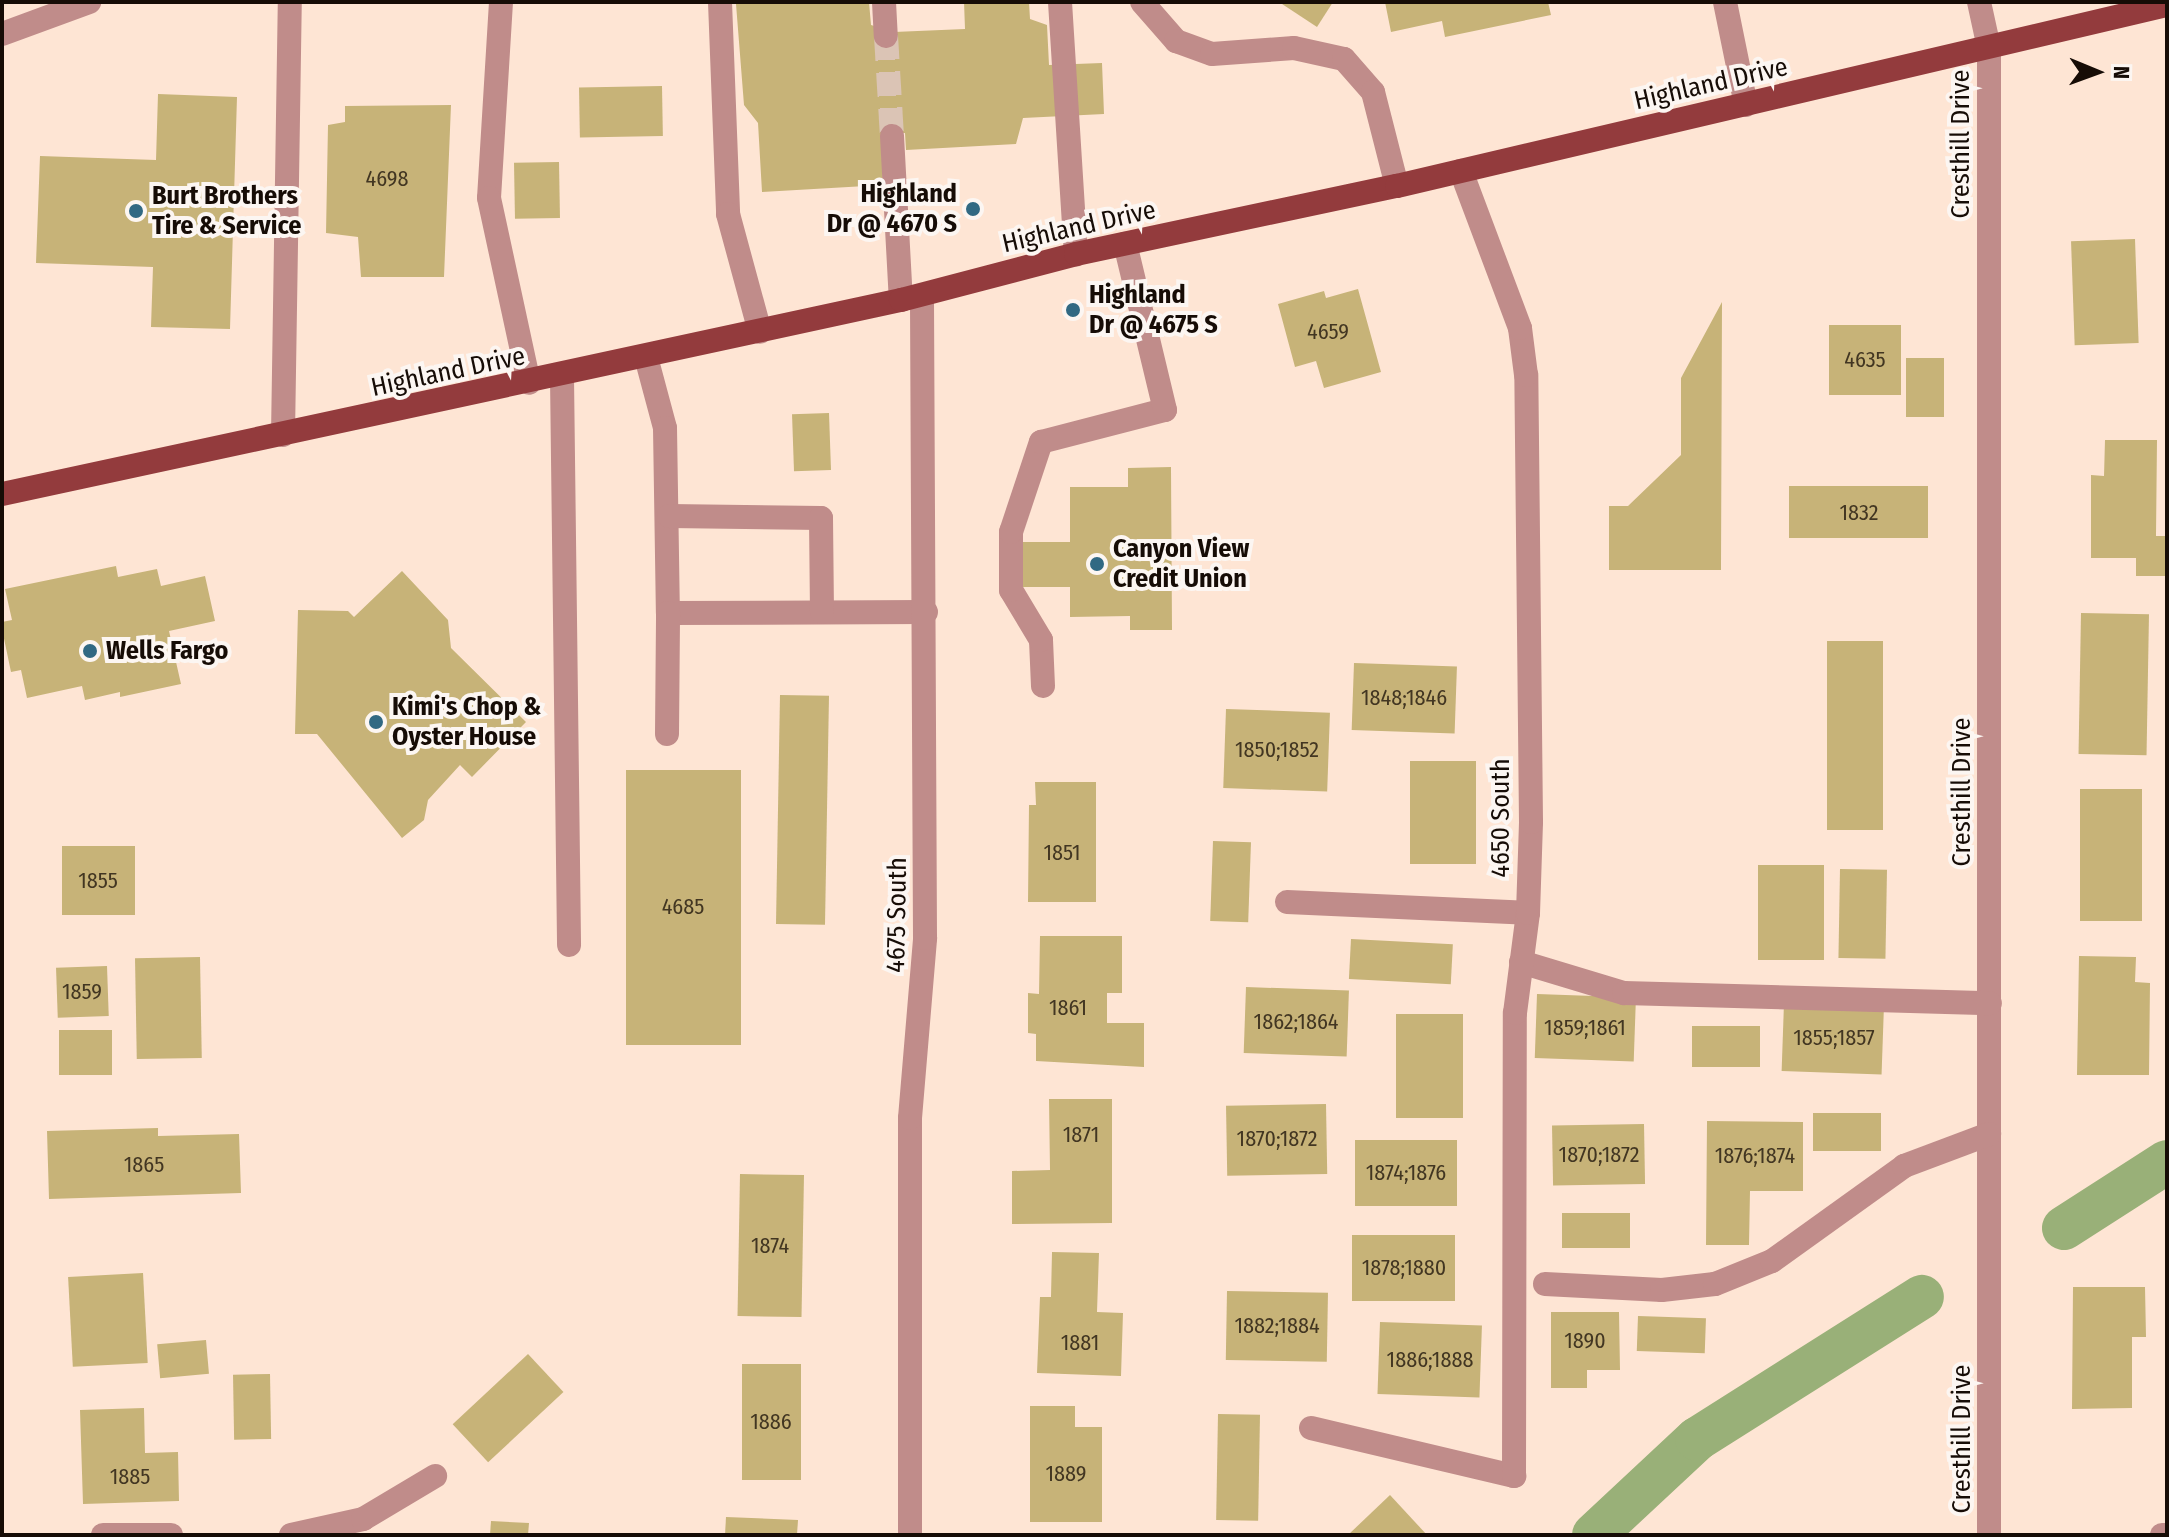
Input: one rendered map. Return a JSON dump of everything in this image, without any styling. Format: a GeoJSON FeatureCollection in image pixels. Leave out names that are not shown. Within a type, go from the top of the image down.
{"type":"FeatureCollection","features":[{"type":"Feature","properties":{"kind":"main road","name":"Highland Drive"},"geometry":{"type":"LineString","coordinates":[[2,494],[562,377],[912,298],[1076,254],[1397,186],[2167,5]]}},
{"type":"Feature","properties":{"kind":"street"},"geometry":{"type":"LineString","coordinates":[[2,34],[89,2]]}},
{"type":"Feature","properties":{"kind":"street"},"geometry":{"type":"LineString","coordinates":[[283,435],[290,2]]}},
{"type":"Feature","properties":{"kind":"street"},"geometry":{"type":"LineString","coordinates":[[501,2],[489,198],[529,383]]}},
{"type":"Feature","properties":{"kind":"street"},"geometry":{"type":"LineString","coordinates":[[720,2],[728,214],[760,332]]}},
{"type":"Feature","properties":{"kind":"street"},"geometry":{"type":"LineString","coordinates":[[884,2],[886,36]]}},
{"type":"Feature","properties":{"kind":"street"},"geometry":{"type":"LineString","coordinates":[[1060,2],[1076,254]]}},
{"type":"Feature","properties":{"kind":"street"},"geometry":{"type":"LineString","coordinates":[[1142,2],[1176,41],[1212,54],[1294,48],[1344,59],[1373,92],[1397,186]]}},
{"type":"Feature","properties":{"kind":"street"},"geometry":{"type":"LineString","coordinates":[[1725,2],[1746,105]]}},
{"type":"Feature","properties":{"kind":"street","name":"Cresthill Drive"},"geometry":{"type":"LineString","coordinates":[[1979,2],[1989,48],[1989,1535]]}},
{"type":"Feature","properties":{"kind":"street","name":"4675 South"},"geometry":{"type":"LineString","coordinates":[[892,136],[912,298],[926,612],[924,999],[910,1118],[910,1535]]}},
{"type":"Feature","properties":{"kind":"street","name":"4650 South"},"geometry":{"type":"LineString","coordinates":[[1311,1428],[1514,1476],[1515,1013],[1528,913],[1526,375],[1520,328],[1461,171]]}},
{"type":"Feature","properties":{"kind":"street"},"geometry":{"type":"LineString","coordinates":[[1043,686],[1041,640],[1011,590],[1011,532],[1041,442],[1165,410],[1125,244]]}},
{"type":"Feature","properties":{"kind":"street"},"geometry":{"type":"LineString","coordinates":[[646,357],[665,428],[669,516],[667,734]]}},
{"type":"Feature","properties":{"kind":"street"},"geometry":{"type":"LineString","coordinates":[[562,377],[569,945]]}},
{"type":"Feature","properties":{"kind":"street"},"geometry":{"type":"LineString","coordinates":[[669,516],[821,518],[822,612]]}},
{"type":"Feature","properties":{"kind":"street"},"geometry":{"type":"LineString","coordinates":[[668,613],[926,612]]}},
{"type":"Feature","properties":{"kind":"street"},"geometry":{"type":"LineString","coordinates":[[1287,902],[1528,913]]}},
{"type":"Feature","properties":{"kind":"street"},"geometry":{"type":"LineString","coordinates":[[1521,962],[1624,993],[1990,1003]]}},
{"type":"Feature","properties":{"kind":"street"},"geometry":{"type":"LineString","coordinates":[[1545,1284],[1662,1290],[1715,1284],[1772,1261],[1904,1166],[1989,1134]]}},
{"type":"Feature","properties":{"kind":"street"},"geometry":{"type":"LineString","coordinates":[[291,1535],[363,1519],[435,1476]]}},
{"type":"Feature","properties":{"kind":"street"},"geometry":{"type":"LineString","coordinates":[[103,1535],[171,1535]]}},
{"type":"Feature","properties":{"kind":"building"},"geometry":{"type":"Polygon","coordinates":[[[869,2],[871,25],[894,32],[965,29],[964,2],[1029,2],[1030,19],[1047,25],[1049,65],[1102,63],[1104,114],[1023,118],[1016,144],[906,150],[905,133],[881,135],[883,185],[762,192],[758,123],[744,105],[736,4],[869,2]]]}},
{"type":"Feature","properties":{"kind":"building"},"geometry":{"type":"Polygon","coordinates":[[[1279,2],[1333,2],[1317,27],[1279,2]]]}},
{"type":"Feature","properties":{"kind":"building"},"geometry":{"type":"Polygon","coordinates":[[[1385,2],[1548,2],[1551,15],[1445,37],[1442,21],[1391,32],[1385,2]]]}},
{"type":"Feature","properties":{"kind":"building"},"geometry":{"type":"Polygon","coordinates":[[[662,86],[663,136],[580,137],[579,87],[662,86]]]}},
{"type":"Feature","properties":{"kind":"building","name":"Burt Brothers Tire & Service"},"geometry":{"type":"Polygon","coordinates":[[[158,94],[237,97],[230,329],[151,327],[153,267],[36,263],[40,156],[156,160],[158,94]]]}},
{"type":"Feature","properties":{"kind":"building"},"geometry":{"type":"Polygon","coordinates":[[[451,105],[444,277],[361,277],[358,237],[326,233],[328,125],[345,122],[345,106],[451,105]]]}},
{"type":"Feature","properties":{"kind":"building"},"geometry":{"type":"Polygon","coordinates":[[[559,162],[560,218],[515,219],[514,163],[559,162]]]}},
{"type":"Feature","properties":{"kind":"building"},"geometry":{"type":"Polygon","coordinates":[[[2135,239],[2139,343],[2075,345],[2071,241],[2135,239]]]}},
{"type":"Feature","properties":{"kind":"building"},"geometry":{"type":"Polygon","coordinates":[[[1358,289],[1381,372],[1324,388],[1316,361],[1295,367],[1278,304],[1324,291],[1326,298],[1358,289]]]}},
{"type":"Feature","properties":{"kind":"building"},"geometry":{"type":"Polygon","coordinates":[[[1722,302],[1721,570],[1609,570],[1609,506],[1628,506],[1681,455],[1681,378],[1722,302]]]}},
{"type":"Feature","properties":{"kind":"building"},"geometry":{"type":"Polygon","coordinates":[[[1829,325],[1901,325],[1901,395],[1829,395],[1829,325]]]}},
{"type":"Feature","properties":{"kind":"building"},"geometry":{"type":"Polygon","coordinates":[[[1906,358],[1944,358],[1944,417],[1906,417],[1906,358]]]}},
{"type":"Feature","properties":{"kind":"building"},"geometry":{"type":"Polygon","coordinates":[[[829,413],[831,470],[794,471],[792,414],[829,413]]]}},
{"type":"Feature","properties":{"kind":"building"},"geometry":{"type":"Polygon","coordinates":[[[2105,440],[2157,440],[2156,536],[2167,536],[2167,576],[2136,576],[2136,558],[2091,558],[2091,475],[2104,476],[2105,440]]]}},
{"type":"Feature","properties":{"kind":"building","name":"Canyon View Credit Union"},"geometry":{"type":"Polygon","coordinates":[[[1171,467],[1172,630],[1130,630],[1130,616],[1070,617],[1070,587],[1023,587],[1022,542],[1070,542],[1070,487],[1128,487],[1128,468],[1171,467]]]}},
{"type":"Feature","properties":{"kind":"building"},"geometry":{"type":"Polygon","coordinates":[[[1789,486],[1928,486],[1928,538],[1789,538],[1789,486]]]}},
{"type":"Feature","properties":{"kind":"building","name":"Wells Fargo"},"geometry":{"type":"Polygon","coordinates":[[[116,566],[118,577],[157,569],[161,586],[205,576],[215,621],[169,631],[181,684],[120,697],[120,692],[85,700],[82,686],[27,698],[21,670],[11,672],[2,629],[2,622],[12,620],[5,589],[116,566]]]}},
{"type":"Feature","properties":{"kind":"building"},"geometry":{"type":"Polygon","coordinates":[[[402,571],[448,620],[451,648],[526,722],[472,777],[460,765],[428,800],[424,820],[402,838],[317,734],[295,734],[298,610],[348,611],[354,617],[402,571]]]}},
{"type":"Feature","properties":{"kind":"building"},"geometry":{"type":"Polygon","coordinates":[[[2081,613],[2149,614],[2147,755],[2079,754],[2081,613]]]}},
{"type":"Feature","properties":{"kind":"building"},"geometry":{"type":"Polygon","coordinates":[[[1827,641],[1883,641],[1883,830],[1827,830],[1827,641]]]}},
{"type":"Feature","properties":{"kind":"building"},"geometry":{"type":"Polygon","coordinates":[[[1354,663],[1457,667],[1455,734],[1352,730],[1354,663]]]}},
{"type":"Feature","properties":{"kind":"building"},"geometry":{"type":"Polygon","coordinates":[[[780,695],[829,696],[825,925],[776,924],[780,695]]]}},
{"type":"Feature","properties":{"kind":"building"},"geometry":{"type":"Polygon","coordinates":[[[1226,709],[1330,713],[1327,792],[1223,788],[1226,709]]]}},
{"type":"Feature","properties":{"kind":"building"},"geometry":{"type":"Polygon","coordinates":[[[1410,761],[1476,761],[1476,864],[1410,864],[1410,761]]]}},
{"type":"Feature","properties":{"kind":"building"},"geometry":{"type":"Polygon","coordinates":[[[626,770],[741,770],[741,1045],[626,1045],[626,770]]]}},
{"type":"Feature","properties":{"kind":"building"},"geometry":{"type":"Polygon","coordinates":[[[1035,782],[1096,782],[1096,902],[1028,902],[1029,805],[1036,805],[1035,782]]]}},
{"type":"Feature","properties":{"kind":"building"},"geometry":{"type":"Polygon","coordinates":[[[2080,789],[2142,789],[2142,921],[2080,921],[2080,789]]]}},
{"type":"Feature","properties":{"kind":"building"},"geometry":{"type":"Polygon","coordinates":[[[1213,841],[1251,842],[1248,922],[1210,921],[1213,841]]]}},
{"type":"Feature","properties":{"kind":"building"},"geometry":{"type":"Polygon","coordinates":[[[62,846],[135,846],[135,915],[62,915],[62,846]]]}},
{"type":"Feature","properties":{"kind":"building"},"geometry":{"type":"Polygon","coordinates":[[[1758,865],[1824,865],[1824,960],[1758,960],[1758,865]]]}},
{"type":"Feature","properties":{"kind":"building"},"geometry":{"type":"Polygon","coordinates":[[[1840,869],[1887,870],[1885,959],[1838,958],[1840,869]]]}},
{"type":"Feature","properties":{"kind":"building"},"geometry":{"type":"Polygon","coordinates":[[[1040,936],[1122,936],[1122,993],[1107,993],[1107,1023],[1144,1023],[1144,1067],[1036,1061],[1036,1034],[1028,1033],[1028,993],[1039,994],[1040,936]]]}},
{"type":"Feature","properties":{"kind":"building"},"geometry":{"type":"Polygon","coordinates":[[[1351,939],[1453,944],[1451,984],[1349,979],[1351,939]]]}},
{"type":"Feature","properties":{"kind":"building"},"geometry":{"type":"Polygon","coordinates":[[[2079,956],[2136,957],[2135,982],[2150,983],[2149,1075],[2077,1075],[2079,956]]]}},
{"type":"Feature","properties":{"kind":"building"},"geometry":{"type":"Polygon","coordinates":[[[200,957],[202,1058],[137,1059],[135,958],[200,957]]]}},
{"type":"Feature","properties":{"kind":"building"},"geometry":{"type":"Polygon","coordinates":[[[107,966],[109,1016],[58,1018],[56,968],[107,966]]]}},
{"type":"Feature","properties":{"kind":"building"},"geometry":{"type":"Polygon","coordinates":[[[1246,987],[1349,991],[1347,1057],[1244,1053],[1246,987]]]}},
{"type":"Feature","properties":{"kind":"building"},"geometry":{"type":"Polygon","coordinates":[[[1537,994],[1636,997],[1634,1061],[1535,1058],[1537,994]]]}},
{"type":"Feature","properties":{"kind":"building"},"geometry":{"type":"Polygon","coordinates":[[[1784,1003],[1884,1006],[1882,1074],[1782,1071],[1784,1003]]]}},
{"type":"Feature","properties":{"kind":"building"},"geometry":{"type":"Polygon","coordinates":[[[1396,1014],[1463,1014],[1463,1118],[1396,1118],[1396,1014]]]}},
{"type":"Feature","properties":{"kind":"building"},"geometry":{"type":"Polygon","coordinates":[[[1692,1026],[1760,1026],[1760,1067],[1692,1067],[1692,1026]]]}},
{"type":"Feature","properties":{"kind":"building"},"geometry":{"type":"Polygon","coordinates":[[[59,1030],[112,1030],[112,1075],[59,1075],[59,1030]]]}},
{"type":"Feature","properties":{"kind":"building"},"geometry":{"type":"Polygon","coordinates":[[[1049,1099],[1112,1099],[1112,1223],[1012,1224],[1012,1171],[1050,1170],[1049,1099]]]}},
{"type":"Feature","properties":{"kind":"building"},"geometry":{"type":"Polygon","coordinates":[[[1326,1104],[1327,1174],[1227,1176],[1226,1106],[1326,1104]]]}},
{"type":"Feature","properties":{"kind":"building"},"geometry":{"type":"Polygon","coordinates":[[[1813,1113],[1881,1113],[1881,1151],[1813,1151],[1813,1113]]]}},
{"type":"Feature","properties":{"kind":"building"},"geometry":{"type":"Polygon","coordinates":[[[1707,1121],[1803,1122],[1803,1191],[1750,1191],[1749,1245],[1706,1245],[1707,1121]]]}},
{"type":"Feature","properties":{"kind":"building"},"geometry":{"type":"Polygon","coordinates":[[[1644,1124],[1645,1184],[1553,1186],[1552,1126],[1644,1124]]]}},
{"type":"Feature","properties":{"kind":"building"},"geometry":{"type":"Polygon","coordinates":[[[158,1128],[158,1136],[239,1134],[241,1193],[49,1199],[47,1131],[158,1128]]]}},
{"type":"Feature","properties":{"kind":"building"},"geometry":{"type":"Polygon","coordinates":[[[1355,1140],[1457,1140],[1457,1206],[1355,1206],[1355,1140]]]}},
{"type":"Feature","properties":{"kind":"building"},"geometry":{"type":"Polygon","coordinates":[[[740,1174],[804,1175],[802,1317],[738,1316],[740,1174]]]}},
{"type":"Feature","properties":{"kind":"building"},"geometry":{"type":"Polygon","coordinates":[[[1562,1213],[1630,1213],[1630,1248],[1562,1248],[1562,1213]]]}},
{"type":"Feature","properties":{"kind":"building"},"geometry":{"type":"Polygon","coordinates":[[[1352,1235],[1455,1235],[1455,1301],[1352,1301],[1352,1235]]]}},
{"type":"Feature","properties":{"kind":"building"},"geometry":{"type":"Polygon","coordinates":[[[1052,1252],[1099,1253],[1097,1312],[1123,1313],[1121,1376],[1037,1373],[1040,1297],[1051,1297],[1052,1252]]]}},
{"type":"Feature","properties":{"kind":"building"},"geometry":{"type":"Polygon","coordinates":[[[143,1273],[148,1363],[73,1367],[68,1277],[143,1273]]]}},
{"type":"Feature","properties":{"kind":"building"},"geometry":{"type":"Polygon","coordinates":[[[2073,1287],[2145,1287],[2146,1337],[2132,1337],[2132,1408],[2072,1409],[2073,1287]]]}},
{"type":"Feature","properties":{"kind":"building"},"geometry":{"type":"Polygon","coordinates":[[[1227,1291],[1328,1293],[1327,1362],[1226,1360],[1227,1291]]]}},
{"type":"Feature","properties":{"kind":"building"},"geometry":{"type":"Polygon","coordinates":[[[1551,1312],[1619,1312],[1620,1370],[1587,1370],[1587,1388],[1551,1388],[1551,1312]]]}},
{"type":"Feature","properties":{"kind":"building"},"geometry":{"type":"Polygon","coordinates":[[[1638,1316],[1706,1318],[1705,1353],[1637,1351],[1638,1316]]]}},
{"type":"Feature","properties":{"kind":"building"},"geometry":{"type":"Polygon","coordinates":[[[1380,1322],[1482,1326],[1479,1398],[1377,1394],[1380,1322]]]}},
{"type":"Feature","properties":{"kind":"building"},"geometry":{"type":"Polygon","coordinates":[[[206,1340],[209,1374],[160,1378],[157,1344],[206,1340]]]}},
{"type":"Feature","properties":{"kind":"building"},"geometry":{"type":"Polygon","coordinates":[[[528,1354],[563,1392],[488,1462],[453,1424],[528,1354]]]}},
{"type":"Feature","properties":{"kind":"building"},"geometry":{"type":"Polygon","coordinates":[[[742,1364],[801,1364],[801,1480],[742,1480],[742,1364]]]}},
{"type":"Feature","properties":{"kind":"building"},"geometry":{"type":"Polygon","coordinates":[[[270,1374],[271,1439],[234,1440],[233,1375],[270,1374]]]}},
{"type":"Feature","properties":{"kind":"building"},"geometry":{"type":"Polygon","coordinates":[[[1030,1406],[1075,1406],[1075,1427],[1102,1427],[1102,1522],[1030,1522],[1030,1406]]]}},
{"type":"Feature","properties":{"kind":"building"},"geometry":{"type":"Polygon","coordinates":[[[144,1408],[145,1453],[178,1452],[179,1501],[83,1504],[80,1410],[144,1408]]]}},
{"type":"Feature","properties":{"kind":"building"},"geometry":{"type":"Polygon","coordinates":[[[1218,1414],[1260,1415],[1258,1521],[1216,1520],[1218,1414]]]}},
{"type":"Feature","properties":{"kind":"building"},"geometry":{"type":"Polygon","coordinates":[[[1390,1495],[1427,1535],[1348,1535],[1390,1495]]]}},
{"type":"Feature","properties":{"kind":"building"},"geometry":{"type":"Polygon","coordinates":[[[726,1517],[798,1520],[797,1535],[725,1535],[726,1517]]]}},
{"type":"Feature","properties":{"kind":"building"},"geometry":{"type":"Polygon","coordinates":[[[491,1521],[529,1523],[528,1535],[490,1535],[491,1521]]]}},
{"type":"Feature","properties":{"kind":"waterway"},"geometry":{"type":"LineString","coordinates":[[2064,1228],[2167,1162]]}},
{"type":"Feature","properties":{"kind":"waterway"},"geometry":{"type":"LineString","coordinates":[[1594,1535],[1697,1439],[1922,1297]]}},
{"type":"Feature","properties":{"kind":"tunnel"},"geometry":{"type":"LineString","coordinates":[[886,36],[892,136]]}},
{"type":"Feature","properties":{"kind":"place","name":"Highland Dr @ 4670 S"},"geometry":{"type":"Point","coordinates":[973,209]}},
{"type":"Feature","properties":{"kind":"place","name":"Burt Brothers Tire & Service"},"geometry":{"type":"Point","coordinates":[136,211]}},
{"type":"Feature","properties":{"kind":"place","name":"Highland Dr @ 4675 S"},"geometry":{"type":"Point","coordinates":[1073,310]}},
{"type":"Feature","properties":{"kind":"place","name":"Canyon View Credit Union"},"geometry":{"type":"Point","coordinates":[1097,564]}},
{"type":"Feature","properties":{"kind":"place","name":"Wells Fargo"},"geometry":{"type":"Point","coordinates":[90,651]}},
{"type":"Feature","properties":{"kind":"place","name":"Kimi's Chop & Oyster House"},"geometry":{"type":"Point","coordinates":[376,722]}}]}
